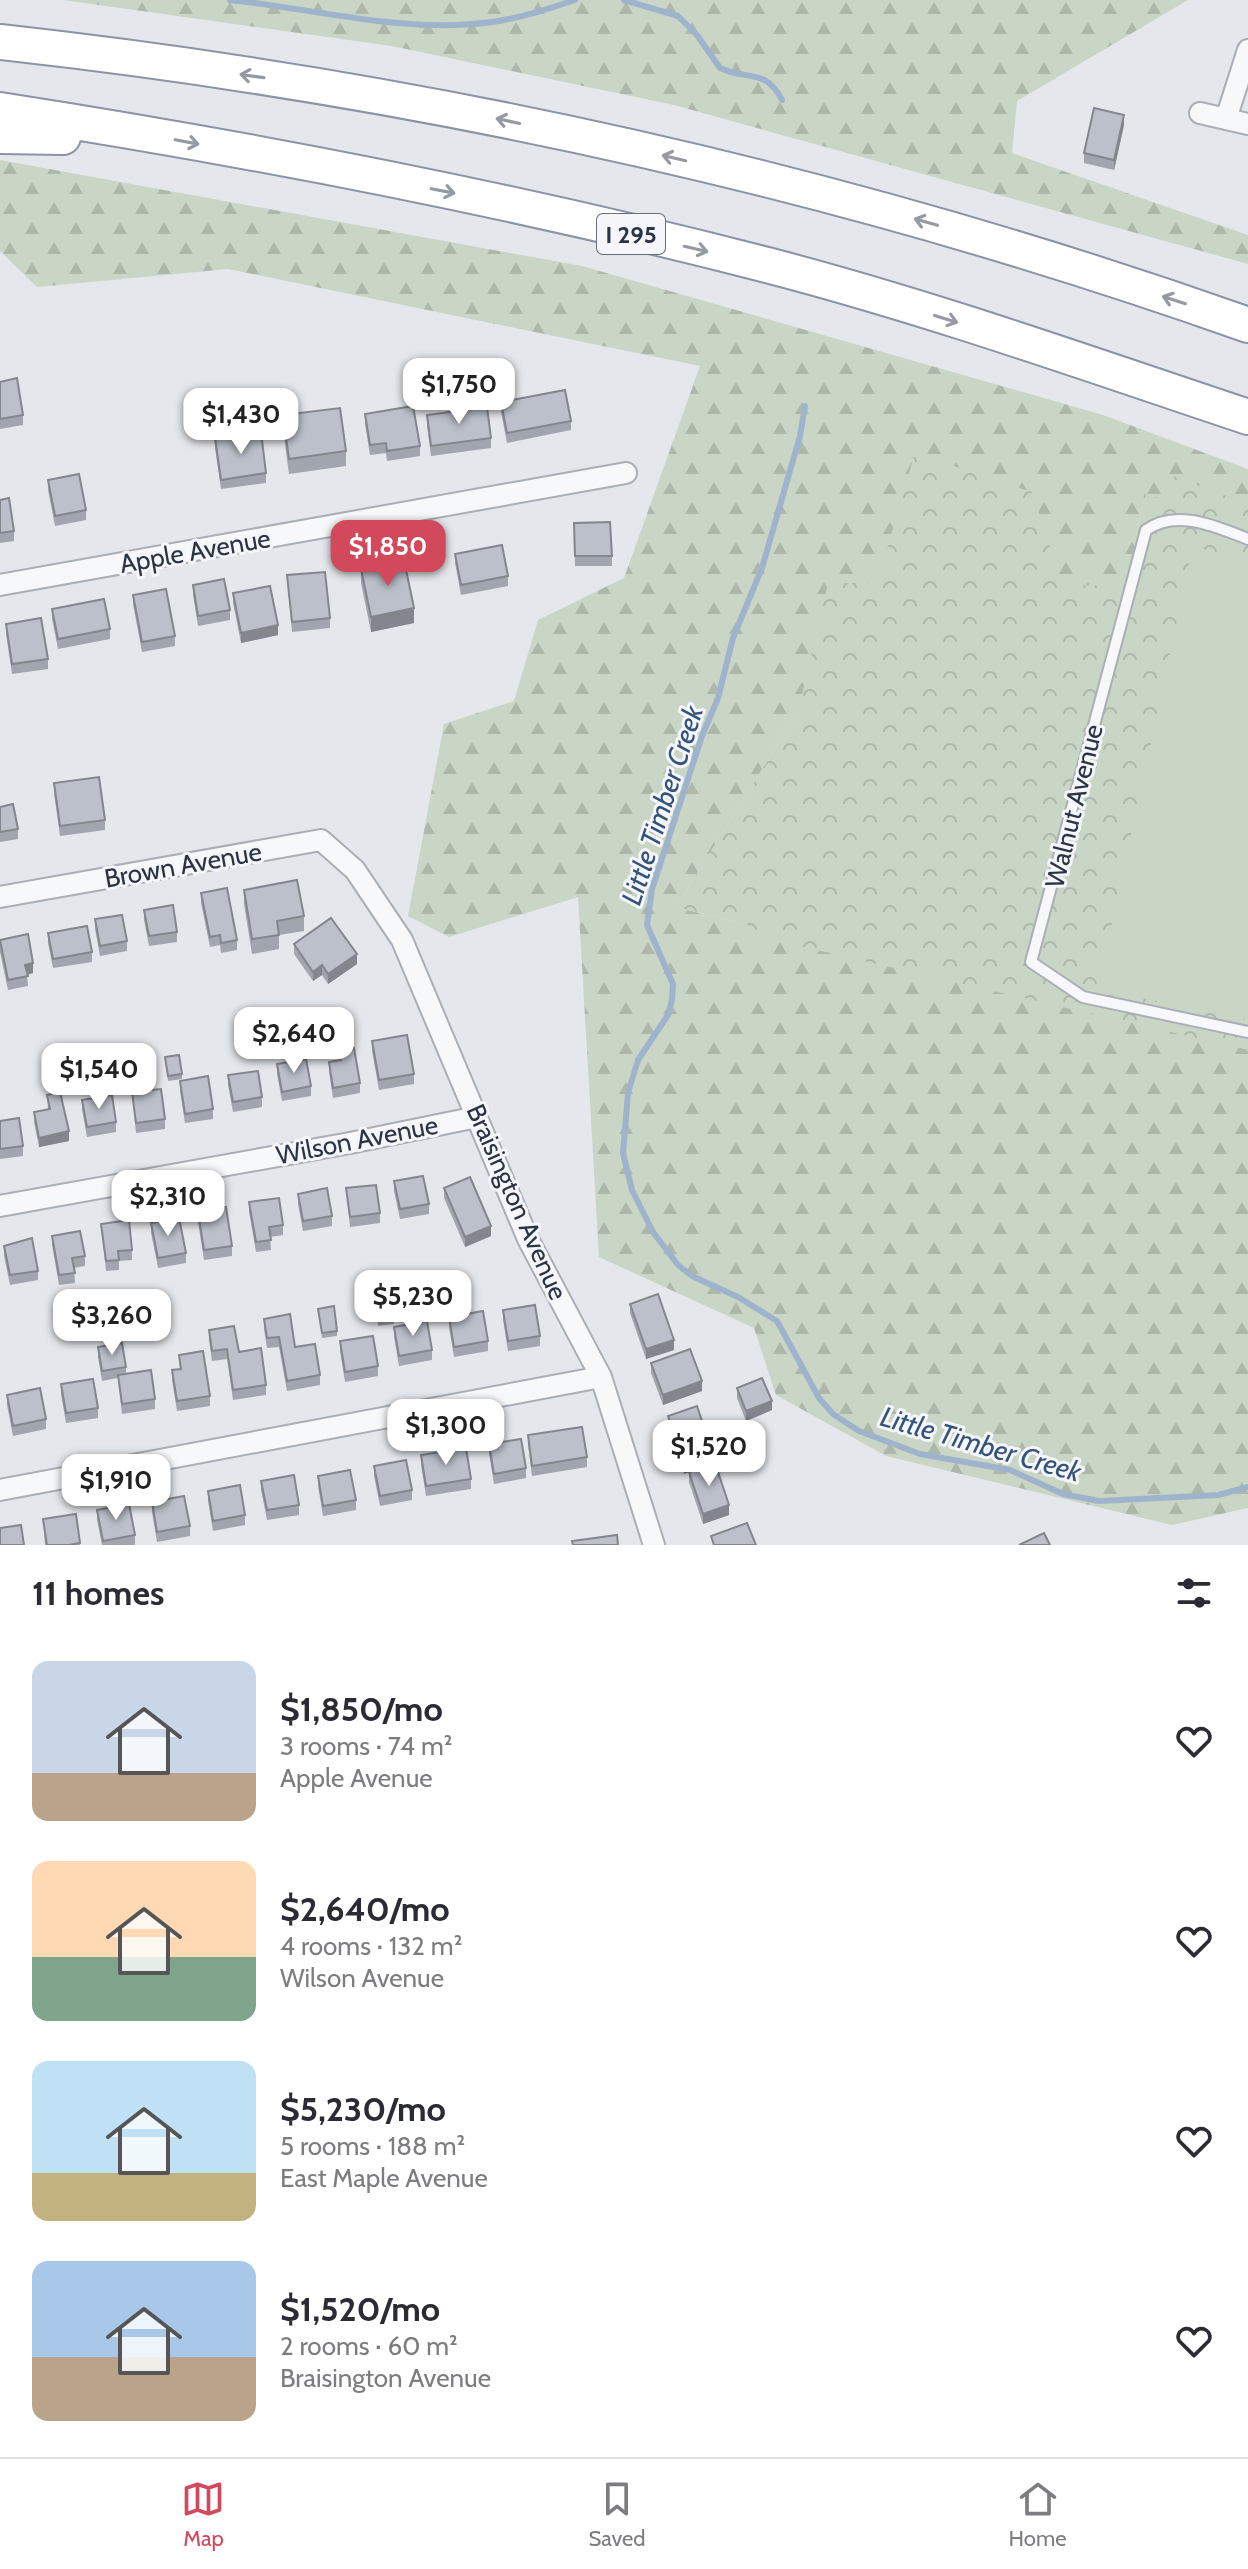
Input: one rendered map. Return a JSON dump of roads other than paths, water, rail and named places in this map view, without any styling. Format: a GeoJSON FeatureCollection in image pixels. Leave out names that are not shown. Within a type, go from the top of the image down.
{"type":"FeatureCollection","features":[{"type":"Feature","properties":{"kind":"highway"},"geometry":{"type":"LineString","coordinates":[[0,25],[89,52]]}},
{"type":"Feature","properties":{"kind":"highway"},"geometry":{"type":"LineString","coordinates":[[0,42],[364,92],[795,185],[953,230],[1248,325]]}},
{"type":"Feature","properties":{"kind":"highway","name":"I 295"},"geometry":{"type":"LineString","coordinates":[[0,110],[124,129],[446,191],[768,265],[1012,339],[1248,417]]}},
{"type":"Feature","properties":{"kind":"highway"},"geometry":{"type":"LineString","coordinates":[[0,136],[46,139],[124,129]]}},
{"type":"Feature","properties":{"kind":"street"},"geometry":{"type":"LineString","coordinates":[[1226,119],[1248,50]]}},
{"type":"Feature","properties":{"kind":"street"},"geometry":{"type":"LineString","coordinates":[[1200,113],[1248,124]]}},
{"type":"Feature","properties":{"kind":"street","name":"Apple Avenue"},"geometry":{"type":"LineString","coordinates":[[0,585],[626,473]]}},
{"type":"Feature","properties":{"kind":"street","name":"Brown Avenue"},"geometry":{"type":"LineString","coordinates":[[0,897],[321,840],[355,870]]}},
{"type":"Feature","properties":{"kind":"street","name":"Braisington Avenue"},"geometry":{"type":"LineString","coordinates":[[355,870],[402,940],[528,1239],[601,1377],[654,1545]]}},
{"type":"Feature","properties":{"kind":"street","name":"Wilson Avenue"},"geometry":{"type":"LineString","coordinates":[[0,1206],[477,1117]]}},
{"type":"Feature","properties":{"kind":"street"},"geometry":{"type":"LineString","coordinates":[[0,1490],[601,1377]]}},
{"type":"Feature","properties":{"kind":"lane","name":"Walnut Avenue"},"geometry":{"type":"LineString","coordinates":[[1248,539],[1210,525],[1184,520],[1156,523],[1146,530],[1031,962],[1083,997],[1248,1032]]}},
{"type":"Feature","properties":{"kind":"waterway","name":"Little Timber Creek"},"geometry":{"type":"LineString","coordinates":[[230,0],[427,25],[503,20],[575,0]]}},
{"type":"Feature","properties":{"kind":"waterway","name":"Little Timber Creek"},"geometry":{"type":"LineString","coordinates":[[624,0],[678,16],[697,35],[720,68],[763,79],[770,83],[782,100]]}},
{"type":"Feature","properties":{"kind":"waterway","name":"Little Timber Creek"},"geometry":{"type":"LineString","coordinates":[[805,406],[800,436],[762,568],[733,638],[718,698],[702,736],[652,889],[647,925],[673,984],[672,1000],[668,1015],[638,1060],[628,1093],[623,1153],[632,1190],[653,1232],[678,1265],[692,1276],[738,1297],[777,1321],[819,1398],[833,1414],[859,1431],[920,1454],[1010,1470],[1063,1494],[1099,1501],[1218,1495],[1248,1487]]}}]}
